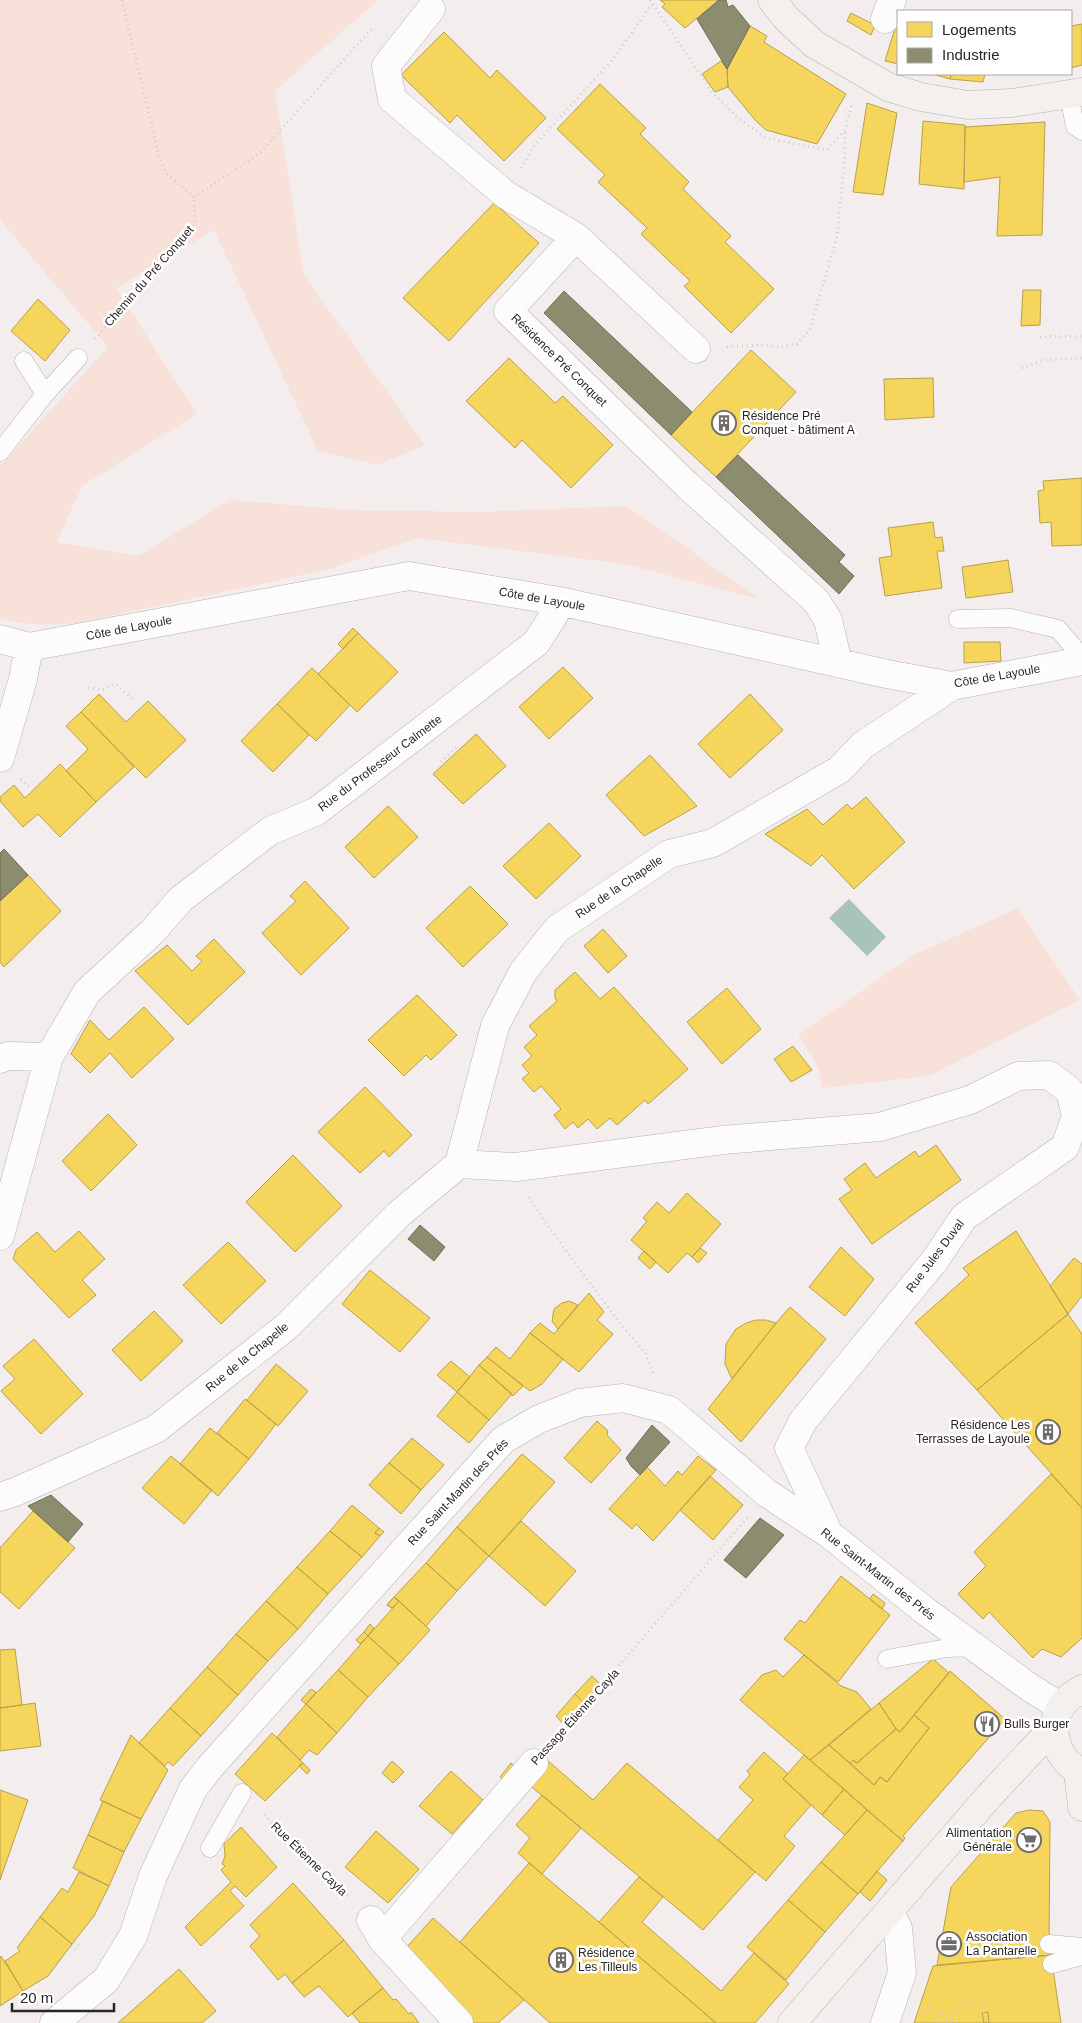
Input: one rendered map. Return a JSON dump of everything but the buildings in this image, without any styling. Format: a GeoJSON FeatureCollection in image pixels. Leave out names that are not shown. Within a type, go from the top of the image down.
{"type":"FeatureCollection","features":[{"type":"Feature","properties":{"kind":"street"},"geometry":{"type":"LineString","coordinates":[[772,0],[786,18],[814,44],[888,87],[921,97],[968,105],[1012,103],[1075,94]]}},
{"type":"Feature","properties":{"kind":"street"},"geometry":{"type":"LineString","coordinates":[[431,8],[386,66],[392,99],[506,195],[576,237],[696,350]]}},
{"type":"Feature","properties":{"kind":"street","name":"Résidence Pré Conquet"},"geometry":{"type":"LineString","coordinates":[[576,237],[508,311],[687,485],[816,601],[828,620],[838,663]]}},
{"type":"Feature","properties":{"kind":"street","name":"Côte de Layoule"},"geometry":{"type":"LineString","coordinates":[[0,639],[29,647],[409,576],[559,601],[838,663],[952,686],[1082,661]]}},
{"type":"Feature","properties":{"kind":"street","name":"Rue du Professeur Calmette"},"geometry":{"type":"LineString","coordinates":[[0,1236],[49,1057],[87,992],[152,932],[180,899],[270,832],[317,811],[536,643],[554,615],[559,601]]}},
{"type":"Feature","properties":{"kind":"street"},"geometry":{"type":"LineString","coordinates":[[0,758],[23,679],[29,647]]}},
{"type":"Feature","properties":{"kind":"street","name":"Rue de la Chapelle"},"geometry":{"type":"LineString","coordinates":[[0,1497],[156,1429],[286,1327],[399,1214],[459,1164],[495,1026],[523,972],[557,929],[669,854],[713,843],[839,770],[863,745],[952,686]]}},
{"type":"Feature","properties":{"kind":"street"},"geometry":{"type":"LineString","coordinates":[[0,1059],[8,1056],[49,1057]]}},
{"type":"Feature","properties":{"kind":"street","name":"Rue Jules Duval"},"geometry":{"type":"LineString","coordinates":[[459,1164],[516,1167],[722,1140],[880,1127],[970,1100],[1018,1076],[1049,1076],[1070,1091],[1076,1116],[1065,1147],[964,1217],[936,1260],[803,1421],[789,1448],[828,1534]]}},
{"type":"Feature","properties":{"kind":"street","name":"Rue Saint-Martin des Prés"},"geometry":{"type":"LineString","coordinates":[[54,2023],[106,1980],[133,1936],[153,1876],[192,1789],[216,1760],[503,1440],[539,1419],[580,1403],[623,1398],[669,1410],[768,1494],[828,1534],[924,1610],[1029,1687],[1058,1716]]}},
{"type":"Feature","properties":{"kind":"street"},"geometry":{"type":"LineString","coordinates":[[792,2023],[1001,1784],[1058,1716],[1070,1696],[1082,1689]]}},
{"type":"Feature","properties":{"kind":"street"},"geometry":{"type":"LineString","coordinates":[[1058,1716],[1055,1737],[1074,1766],[1082,1807]]}},
{"type":"Feature","properties":{"kind":"street","name":"Passage Étienne Cayla"},"geometry":{"type":"LineString","coordinates":[[369,1921],[534,1763]]}},
{"type":"Feature","properties":{"kind":"street"},"geometry":{"type":"LineString","coordinates":[[1001,1784],[1074,1766]]}},
{"type":"Feature","properties":{"kind":"street"},"geometry":{"type":"LineString","coordinates":[[885,2023],[902,1973],[898,1928],[889,1912]]}},
{"type":"Feature","properties":{"kind":"street"},"geometry":{"type":"LineString","coordinates":[[369,1921],[459,2023]]}},
{"type":"Feature","properties":{"kind":"lane"},"geometry":{"type":"LineString","coordinates":[[1075,94],[1075,126],[1082,131]]}},
{"type":"Feature","properties":{"kind":"lane"},"geometry":{"type":"LineString","coordinates":[[0,452],[45,394],[78,358]]}},
{"type":"Feature","properties":{"kind":"lane"},"geometry":{"type":"LineString","coordinates":[[24,361],[45,394]]}},
{"type":"Feature","properties":{"kind":"lane"},"geometry":{"type":"LineString","coordinates":[[958,619],[1011,618],[1058,630],[1082,657]]}},
{"type":"Feature","properties":{"kind":"lane"},"geometry":{"type":"LineString","coordinates":[[887,1659],[947,1648],[976,1648]]}},
{"type":"Feature","properties":{"kind":"lane"},"geometry":{"type":"LineString","coordinates":[[210,1848],[242,1793]]}},
{"type":"Feature","properties":{"kind":"lane"},"geometry":{"type":"LineString","coordinates":[[1049,1944],[1082,1947]]}},
{"type":"Feature","properties":{"kind":"lane"},"geometry":{"type":"LineString","coordinates":[[1052,1964],[1082,1956]]}},
{"type":"Feature","properties":{"kind":"path"},"geometry":{"type":"LineString","coordinates":[[122,0],[159,158],[167,174],[194,197],[260,153],[378,22]]}},
{"type":"Feature","properties":{"kind":"path"},"geometry":{"type":"LineString","coordinates":[[506,195],[534,146],[614,58],[651,2],[712,92],[738,118],[766,138],[827,150],[845,130]]}},
{"type":"Feature","properties":{"kind":"path"},"geometry":{"type":"LineString","coordinates":[[759,345],[780,347],[797,344],[810,330],[837,236],[845,152],[845,130],[855,94]]}},
{"type":"Feature","properties":{"kind":"path","name":"Chemin du Pré Conquet"},"geometry":{"type":"LineString","coordinates":[[78,358],[195,224],[194,197]]}},
{"type":"Feature","properties":{"kind":"path"},"geometry":{"type":"LineString","coordinates":[[1040,337],[1082,336]]}},
{"type":"Feature","properties":{"kind":"path"},"geometry":{"type":"LineString","coordinates":[[1022,368],[1044,360],[1082,358]]}},
{"type":"Feature","properties":{"kind":"path"},"geometry":{"type":"LineString","coordinates":[[88,688],[102,690],[115,684],[133,699]]}},
{"type":"Feature","properties":{"kind":"path"},"geometry":{"type":"LineString","coordinates":[[441,762],[462,742]]}},
{"type":"Feature","properties":{"kind":"path"},"geometry":{"type":"LineString","coordinates":[[531,1200],[613,1314],[646,1354],[669,1410]]}},
{"type":"Feature","properties":{"kind":"path","name":"Passage Étienne Cayla"},"geometry":{"type":"LineString","coordinates":[[534,1763],[768,1494]]}},
{"type":"Feature","properties":{"kind":"path","name":"Rue Étienne Cayla"},"geometry":{"type":"LineString","coordinates":[[264,1815],[369,1921]]}},
{"type":"Feature","properties":{"kind":"path"},"geometry":{"type":"LineString","coordinates":[[74,1942],[80,1946]]}},
{"type":"Feature","properties":{"kind":"path"},"geometry":{"type":"LineString","coordinates":[[71,1946],[76,1950]]}},
{"type":"Feature","properties":{"kind":"path"},"geometry":{"type":"LineString","coordinates":[[775,1955],[781,1949]]}},
{"type":"Feature","properties":{"kind":"path"},"geometry":{"type":"LineString","coordinates":[[950,2021],[963,2004],[983,2004],[987,2022]]}},
{"type":"Feature","properties":{"kind":"path"},"geometry":{"type":"LineString","coordinates":[[920,2006],[944,2013],[950,2021]]}},
{"type":"Feature","properties":{"kind":"path"},"geometry":{"type":"LineString","coordinates":[[918,2012],[942,2021],[957,2023]]}},
{"type":"Feature","properties":{"kind":"shaded area"},"geometry":{"type":"Polygon","coordinates":[[[0,0],[378,0],[275,91],[304,275],[425,445],[378,465],[318,451],[214,230],[116,288],[197,414],[82,486],[57,542],[138,556],[230,500],[350,510],[477,512],[627,506],[759,599],[625,564],[417,538],[327,570],[77,623],[38,624],[0,618],[0,466],[108,347],[0,220],[0,0]]]}},
{"type":"Feature","properties":{"kind":"shaded area"},"geometry":{"type":"Polygon","coordinates":[[[849,899],[886,937],[867,956],[829,918],[849,899]]]}},
{"type":"Feature","properties":{"kind":"shaded area"},"geometry":{"type":"Polygon","coordinates":[[[1018,908],[1080,1000],[929,1076],[822,1088],[819,1069],[798,1034],[916,954],[1018,908]]]}},
{"type":"Feature","properties":{"kind":"place","name":"Résidence Pré Conquet - bâtiment A"},"geometry":{"type":"Point","coordinates":[724,423]}},
{"type":"Feature","properties":{"kind":"place","name":"Résidence Les Terrasses de Layoule"},"geometry":{"type":"Point","coordinates":[1048,1432]}},
{"type":"Feature","properties":{"kind":"place","name":"Bulls Burger"},"geometry":{"type":"Point","coordinates":[987,1724]}},
{"type":"Feature","properties":{"kind":"place","name":"Alimentation Générale"},"geometry":{"type":"Point","coordinates":[1029,1840]}},
{"type":"Feature","properties":{"kind":"place","name":"Association La Pantarelle"},"geometry":{"type":"Point","coordinates":[949,1944]}},
{"type":"Feature","properties":{"kind":"place","name":"Résidence Les Tilleuls"},"geometry":{"type":"Point","coordinates":[561,1960]}}]}
